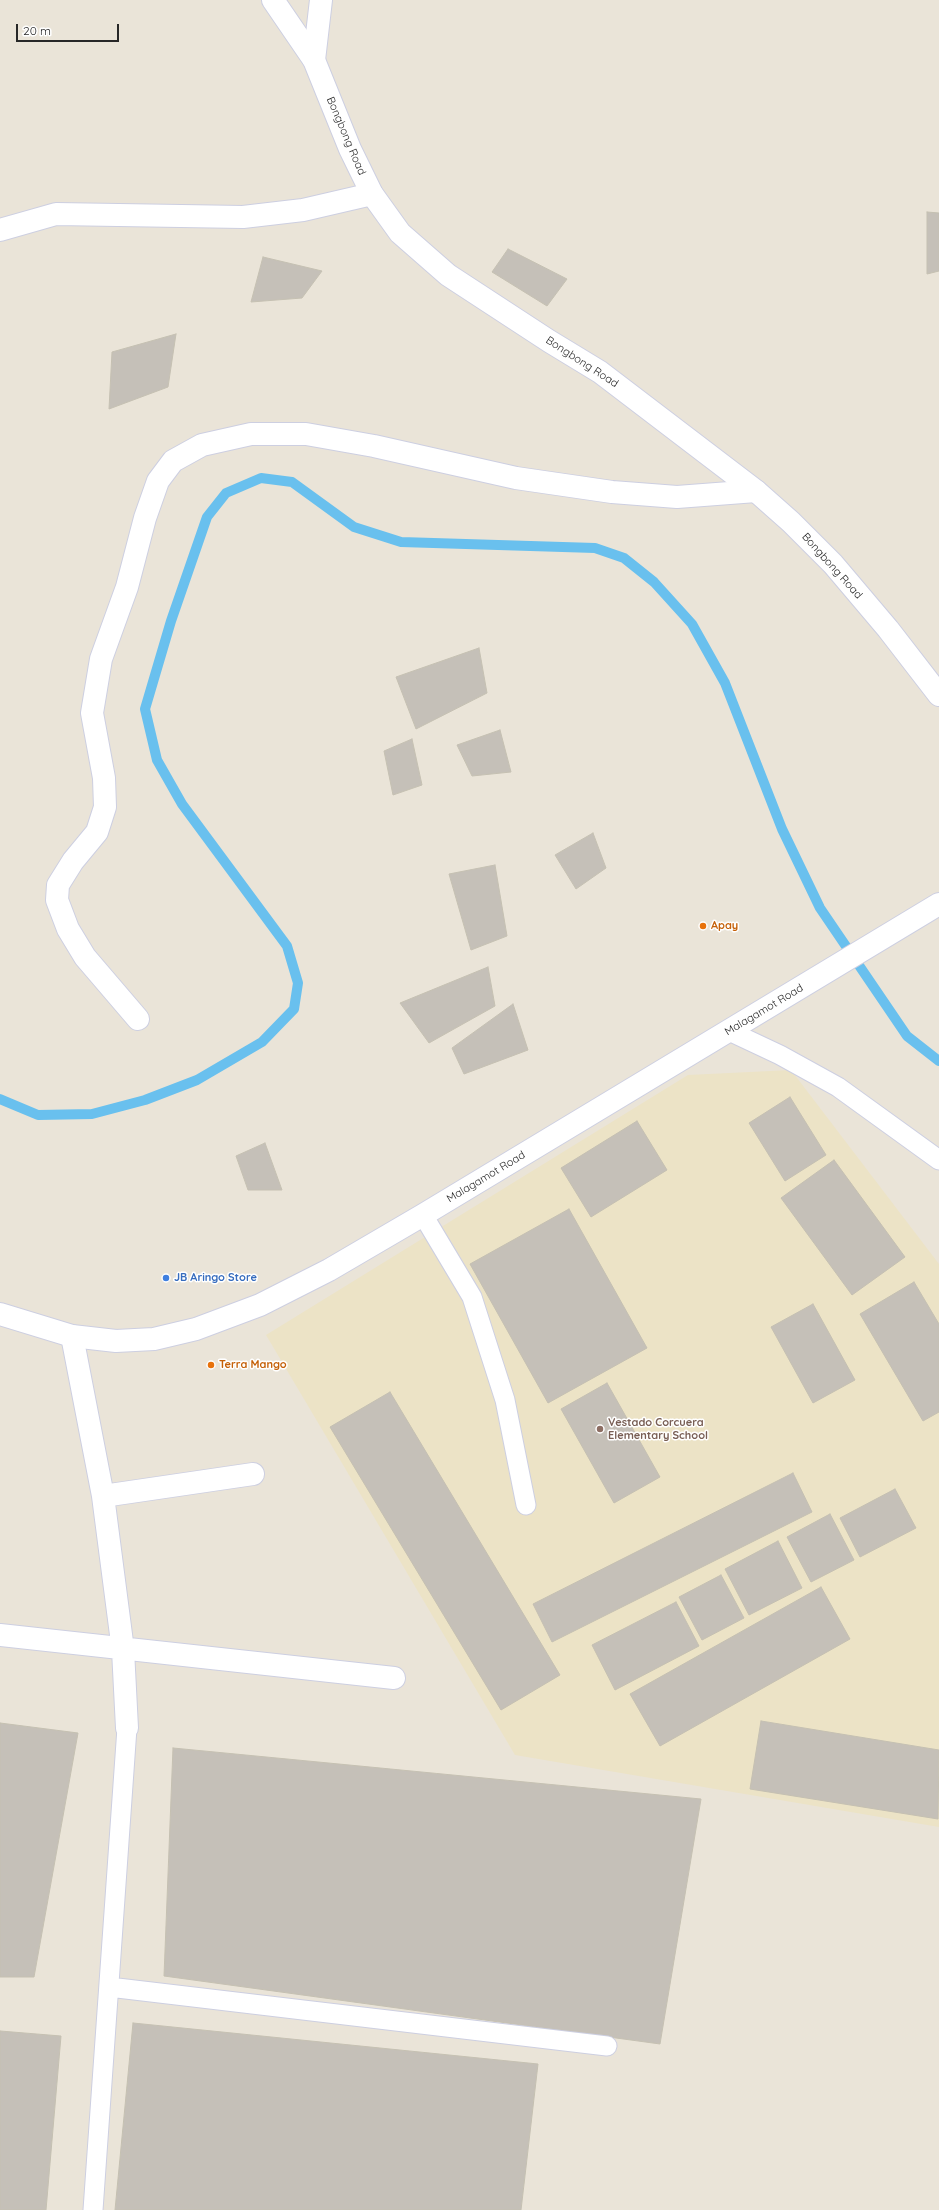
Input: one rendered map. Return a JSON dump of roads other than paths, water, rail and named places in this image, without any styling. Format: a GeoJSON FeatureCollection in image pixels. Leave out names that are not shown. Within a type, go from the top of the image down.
{"type":"FeatureCollection","features":[{"type":"Feature","properties":{"kind":"street","name":"Bongbong Road"},"geometry":{"type":"LineString","coordinates":[[273,0],[314,60],[350,149],[372,194],[400,233],[448,275],[549,341],[600,372],[756,491],[791,522],[833,564],[888,629],[939,695]]}},
{"type":"Feature","properties":{"kind":"street"},"geometry":{"type":"LineString","coordinates":[[314,60],[321,0]]}},
{"type":"Feature","properties":{"kind":"street"},"geometry":{"type":"LineString","coordinates":[[0,230],[56,214],[243,217],[303,210],[372,194]]}},
{"type":"Feature","properties":{"kind":"street"},"geometry":{"type":"LineString","coordinates":[[138,1019],[85,957],[68,929],[57,900],[58,885],[73,861],[97,832],[104,807],[104,778],[92,713],[101,659],[127,587],[145,518],[158,481],[173,461],[202,445],[251,434],[306,434],[374,446],[516,478],[612,492],[677,497],[756,491]]}},
{"type":"Feature","properties":{"kind":"street","name":"Malagamot Road"},"geometry":{"type":"LineString","coordinates":[[0,1314],[72,1336],[116,1341],[154,1340],[196,1329],[260,1305],[301,1284],[423,1215],[939,904]]}},
{"type":"Feature","properties":{"kind":"street"},"geometry":{"type":"LineString","coordinates":[[72,1336],[103,1496],[123,1650],[127,1728]]}},
{"type":"Feature","properties":{"kind":"street"},"geometry":{"type":"LineString","coordinates":[[103,1496],[253,1474]]}},
{"type":"Feature","properties":{"kind":"street"},"geometry":{"type":"LineString","coordinates":[[0,1635],[123,1650],[394,1678]]}},
{"type":"Feature","properties":{"kind":"lane"},"geometry":{"type":"LineString","coordinates":[[729,1031],[812,1071],[838,1087],[939,1160]]}},
{"type":"Feature","properties":{"kind":"lane"},"geometry":{"type":"LineString","coordinates":[[423,1215],[472,1297],[505,1400],[526,1505]]}},
{"type":"Feature","properties":{"kind":"lane"},"geometry":{"type":"LineString","coordinates":[[93,2210],[127,1728]]}},
{"type":"Feature","properties":{"kind":"lane"},"geometry":{"type":"LineString","coordinates":[[108,1987],[606,2046]]}},
{"type":"Feature","properties":{"kind":"waterway"},"geometry":{"type":"LineString","coordinates":[[0,1099],[38,1115],[92,1114],[145,1100],[197,1080],[262,1042],[294,1009],[298,983],[287,946],[182,804],[157,760],[145,709],[171,621],[207,517],[226,493],[261,478],[292,482],[354,527],[401,542],[595,548],[624,558],[654,582],[692,624],[725,683],[782,829],[820,908],[907,1036],[939,1061]]}},
{"type":"Feature","properties":{"kind":"place","name":"Apay"},"geometry":{"type":"Point","coordinates":[703,926]}},
{"type":"Feature","properties":{"kind":"place","name":"JB Aringo Store"},"geometry":{"type":"Point","coordinates":[166,1278]}},
{"type":"Feature","properties":{"kind":"place","name":"Terra Mango"},"geometry":{"type":"Point","coordinates":[211,1365]}},
{"type":"Feature","properties":{"kind":"place","name":"Vestado Corcuera Elementary School"},"geometry":{"type":"Point","coordinates":[600,1429]}}]}
